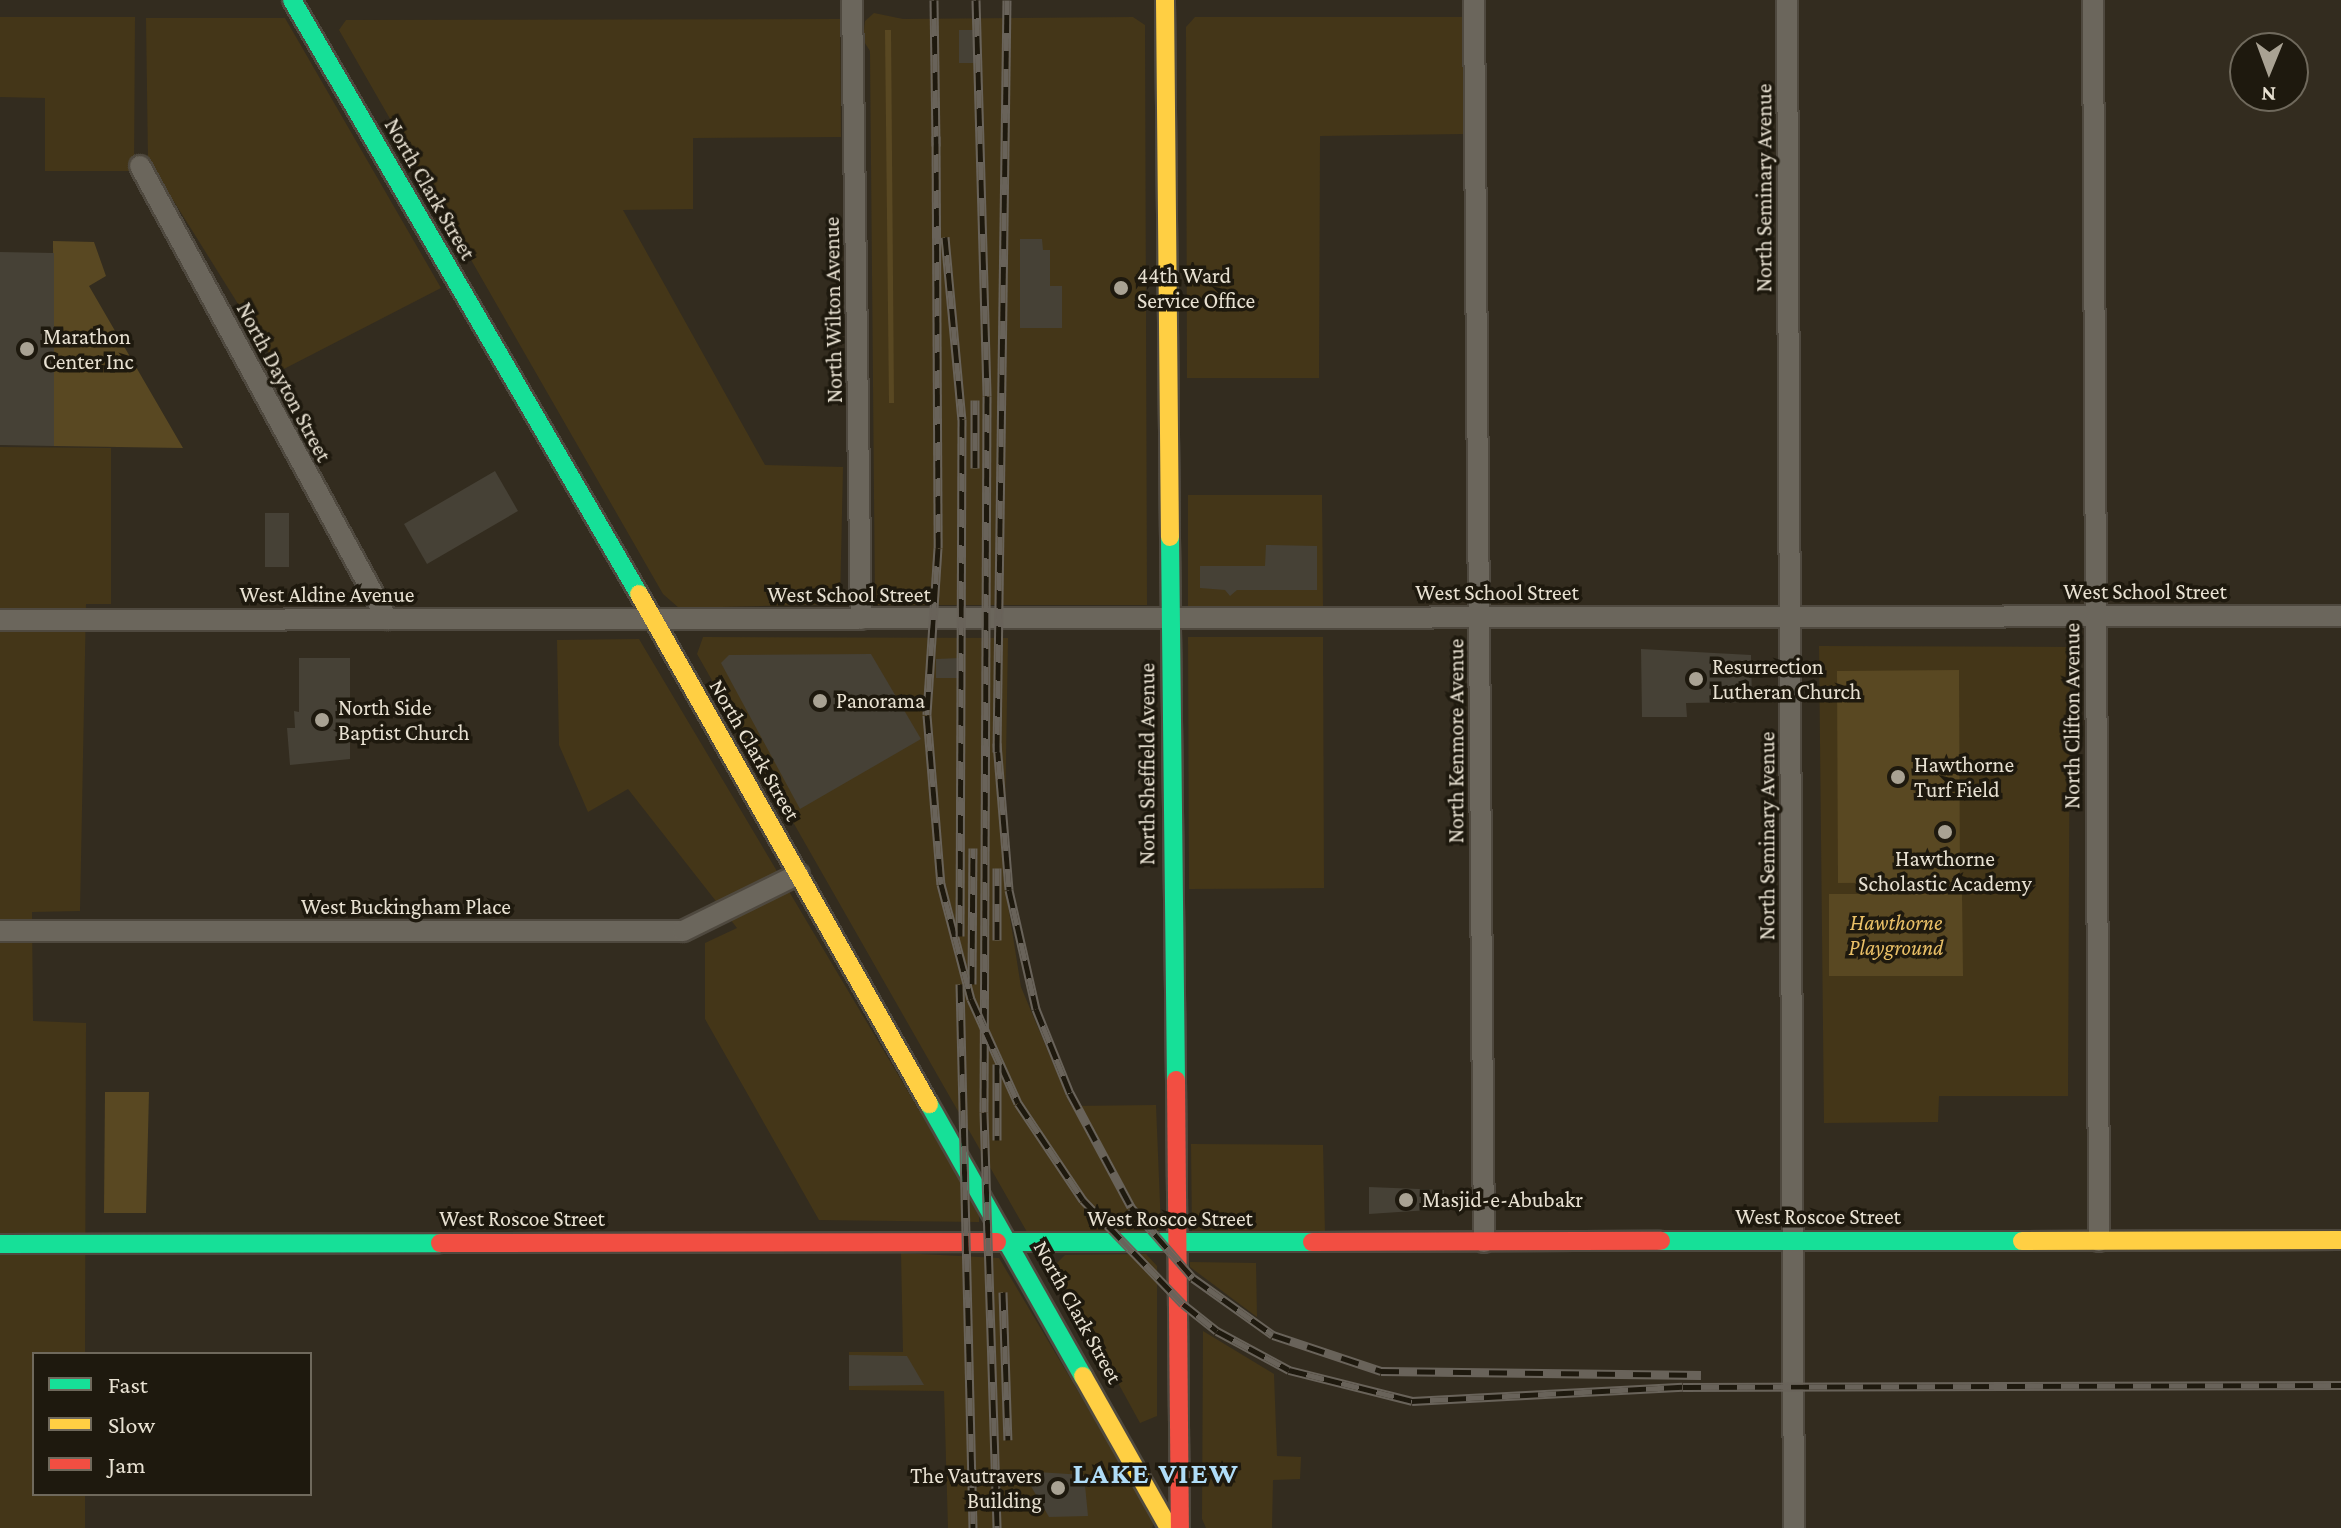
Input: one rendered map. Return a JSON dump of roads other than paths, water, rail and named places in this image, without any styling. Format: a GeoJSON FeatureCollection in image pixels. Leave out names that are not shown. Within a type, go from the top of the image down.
{"type":"FeatureCollection","features":[{"type":"Feature","properties":{"kind":"street","name":"North Clark Street"},"geometry":{"type":"LineString","coordinates":[[292,0],[654,619],[1011,1243],[1169,1528]]}},
{"type":"Feature","properties":{"kind":"street","name":"North Wilton Avenue"},"geometry":{"type":"LineString","coordinates":[[852,0],[861,619]]}},
{"type":"Feature","properties":{"kind":"street","name":"North Sheffield Avenue"},"geometry":{"type":"LineString","coordinates":[[1165,0],[1174,1243],[1180,1528]]}},
{"type":"Feature","properties":{"kind":"street","name":"North Kenmore Avenue"},"geometry":{"type":"LineString","coordinates":[[1474,0],[1484,1242]]}},
{"type":"Feature","properties":{"kind":"street","name":"North Seminary Avenue"},"geometry":{"type":"LineString","coordinates":[[1787,0],[1794,1528]]}},
{"type":"Feature","properties":{"kind":"street","name":"North Clifton Avenue"},"geometry":{"type":"LineString","coordinates":[[2093,0],[2099,1241]]}},
{"type":"Feature","properties":{"kind":"street","name":"North Dayton Street"},"geometry":{"type":"LineString","coordinates":[[140,166],[387,619]]}},
{"type":"Feature","properties":{"kind":"street","name":"West School Street"},"geometry":{"type":"LineString","coordinates":[[654,619],[2341,616]]}},
{"type":"Feature","properties":{"kind":"street","name":"West Aldine Avenue"},"geometry":{"type":"LineString","coordinates":[[0,620],[654,619]]}},
{"type":"Feature","properties":{"kind":"street","name":"West Buckingham Place"},"geometry":{"type":"LineString","coordinates":[[0,931],[683,931],[799,874]]}},
{"type":"Feature","properties":{"kind":"street","name":"West Roscoe Street"},"geometry":{"type":"LineString","coordinates":[[0,1244],[2341,1240]]}},
{"type":"Feature","properties":{"kind":"railway"},"geometry":{"type":"LineString","coordinates":[[934,0],[936,146]]}},
{"type":"Feature","properties":{"kind":"railway"},"geometry":{"type":"LineString","coordinates":[[976,0],[987,396],[984,1112],[997,1528]]}},
{"type":"Feature","properties":{"kind":"railway"},"geometry":{"type":"LineString","coordinates":[[997,752],[1007,0]]}},
{"type":"Feature","properties":{"kind":"railway"},"geometry":{"type":"LineString","coordinates":[[936,136],[938,548],[927,715],[941,884],[971,999],[1018,1103],[1083,1200],[1183,1304],[1217,1331],[1289,1370],[1412,1401],[1683,1387],[2341,1385]]}},
{"type":"Feature","properties":{"kind":"railway"},"geometry":{"type":"LineString","coordinates":[[945,237],[962,419],[960,936]]}},
{"type":"Feature","properties":{"kind":"railway"},"geometry":{"type":"LineString","coordinates":[[975,400],[975,468]]}},
{"type":"Feature","properties":{"kind":"railway"},"geometry":{"type":"LineString","coordinates":[[997,743],[1009,890],[1036,1009],[1070,1093],[1131,1207],[1193,1278],[1273,1335],[1381,1371],[1701,1375]]}},
{"type":"Feature","properties":{"kind":"railway"},"geometry":{"type":"LineString","coordinates":[[972,984],[973,848]]}},
{"type":"Feature","properties":{"kind":"railway"},"geometry":{"type":"LineString","coordinates":[[997,868],[997,940]]}},
{"type":"Feature","properties":{"kind":"railway"},"geometry":{"type":"LineString","coordinates":[[960,984],[973,1528]]}},
{"type":"Feature","properties":{"kind":"railway"},"geometry":{"type":"LineString","coordinates":[[997,1064],[997,1140]]}},
{"type":"Feature","properties":{"kind":"railway"},"geometry":{"type":"LineString","coordinates":[[1003,1292],[1008,1440]]}},
{"type":"Feature","properties":{"kind":"place","name":"44th Ward Service Office"},"geometry":{"type":"Point","coordinates":[1121,288]}},
{"type":"Feature","properties":{"kind":"place","name":"Marathon Center Inc"},"geometry":{"type":"Point","coordinates":[27,349]}},
{"type":"Feature","properties":{"kind":"place","name":"Resurrection Lutheran Church"},"geometry":{"type":"Point","coordinates":[1696,679]}},
{"type":"Feature","properties":{"kind":"place","name":"Panorama"},"geometry":{"type":"Point","coordinates":[820,701]}},
{"type":"Feature","properties":{"kind":"place","name":"North Side Baptist Church"},"geometry":{"type":"Point","coordinates":[322,720]}},
{"type":"Feature","properties":{"kind":"place","name":"Hawthorne Turf Field"},"geometry":{"type":"Point","coordinates":[1898,777]}},
{"type":"Feature","properties":{"kind":"place","name":"Hawthorne Scholastic Academy"},"geometry":{"type":"Point","coordinates":[1945,832]}},
{"type":"Feature","properties":{"kind":"place","name":"Masjid-e-Abubakr"},"geometry":{"type":"Point","coordinates":[1406,1200]}},
{"type":"Feature","properties":{"kind":"place","name":"The Vautravers Building"},"geometry":{"type":"Point","coordinates":[1058,1488]}},
{"type":"Feature","properties":{"kind":"district","name":"LAKE VIEW"},"geometry":{"type":"Point","coordinates":[1156,1473]}},
{"type":"Feature","properties":{"kind":"park label","name":"Hawthorne Playground"},"geometry":{"type":"Point","coordinates":[1896,934]}}]}
